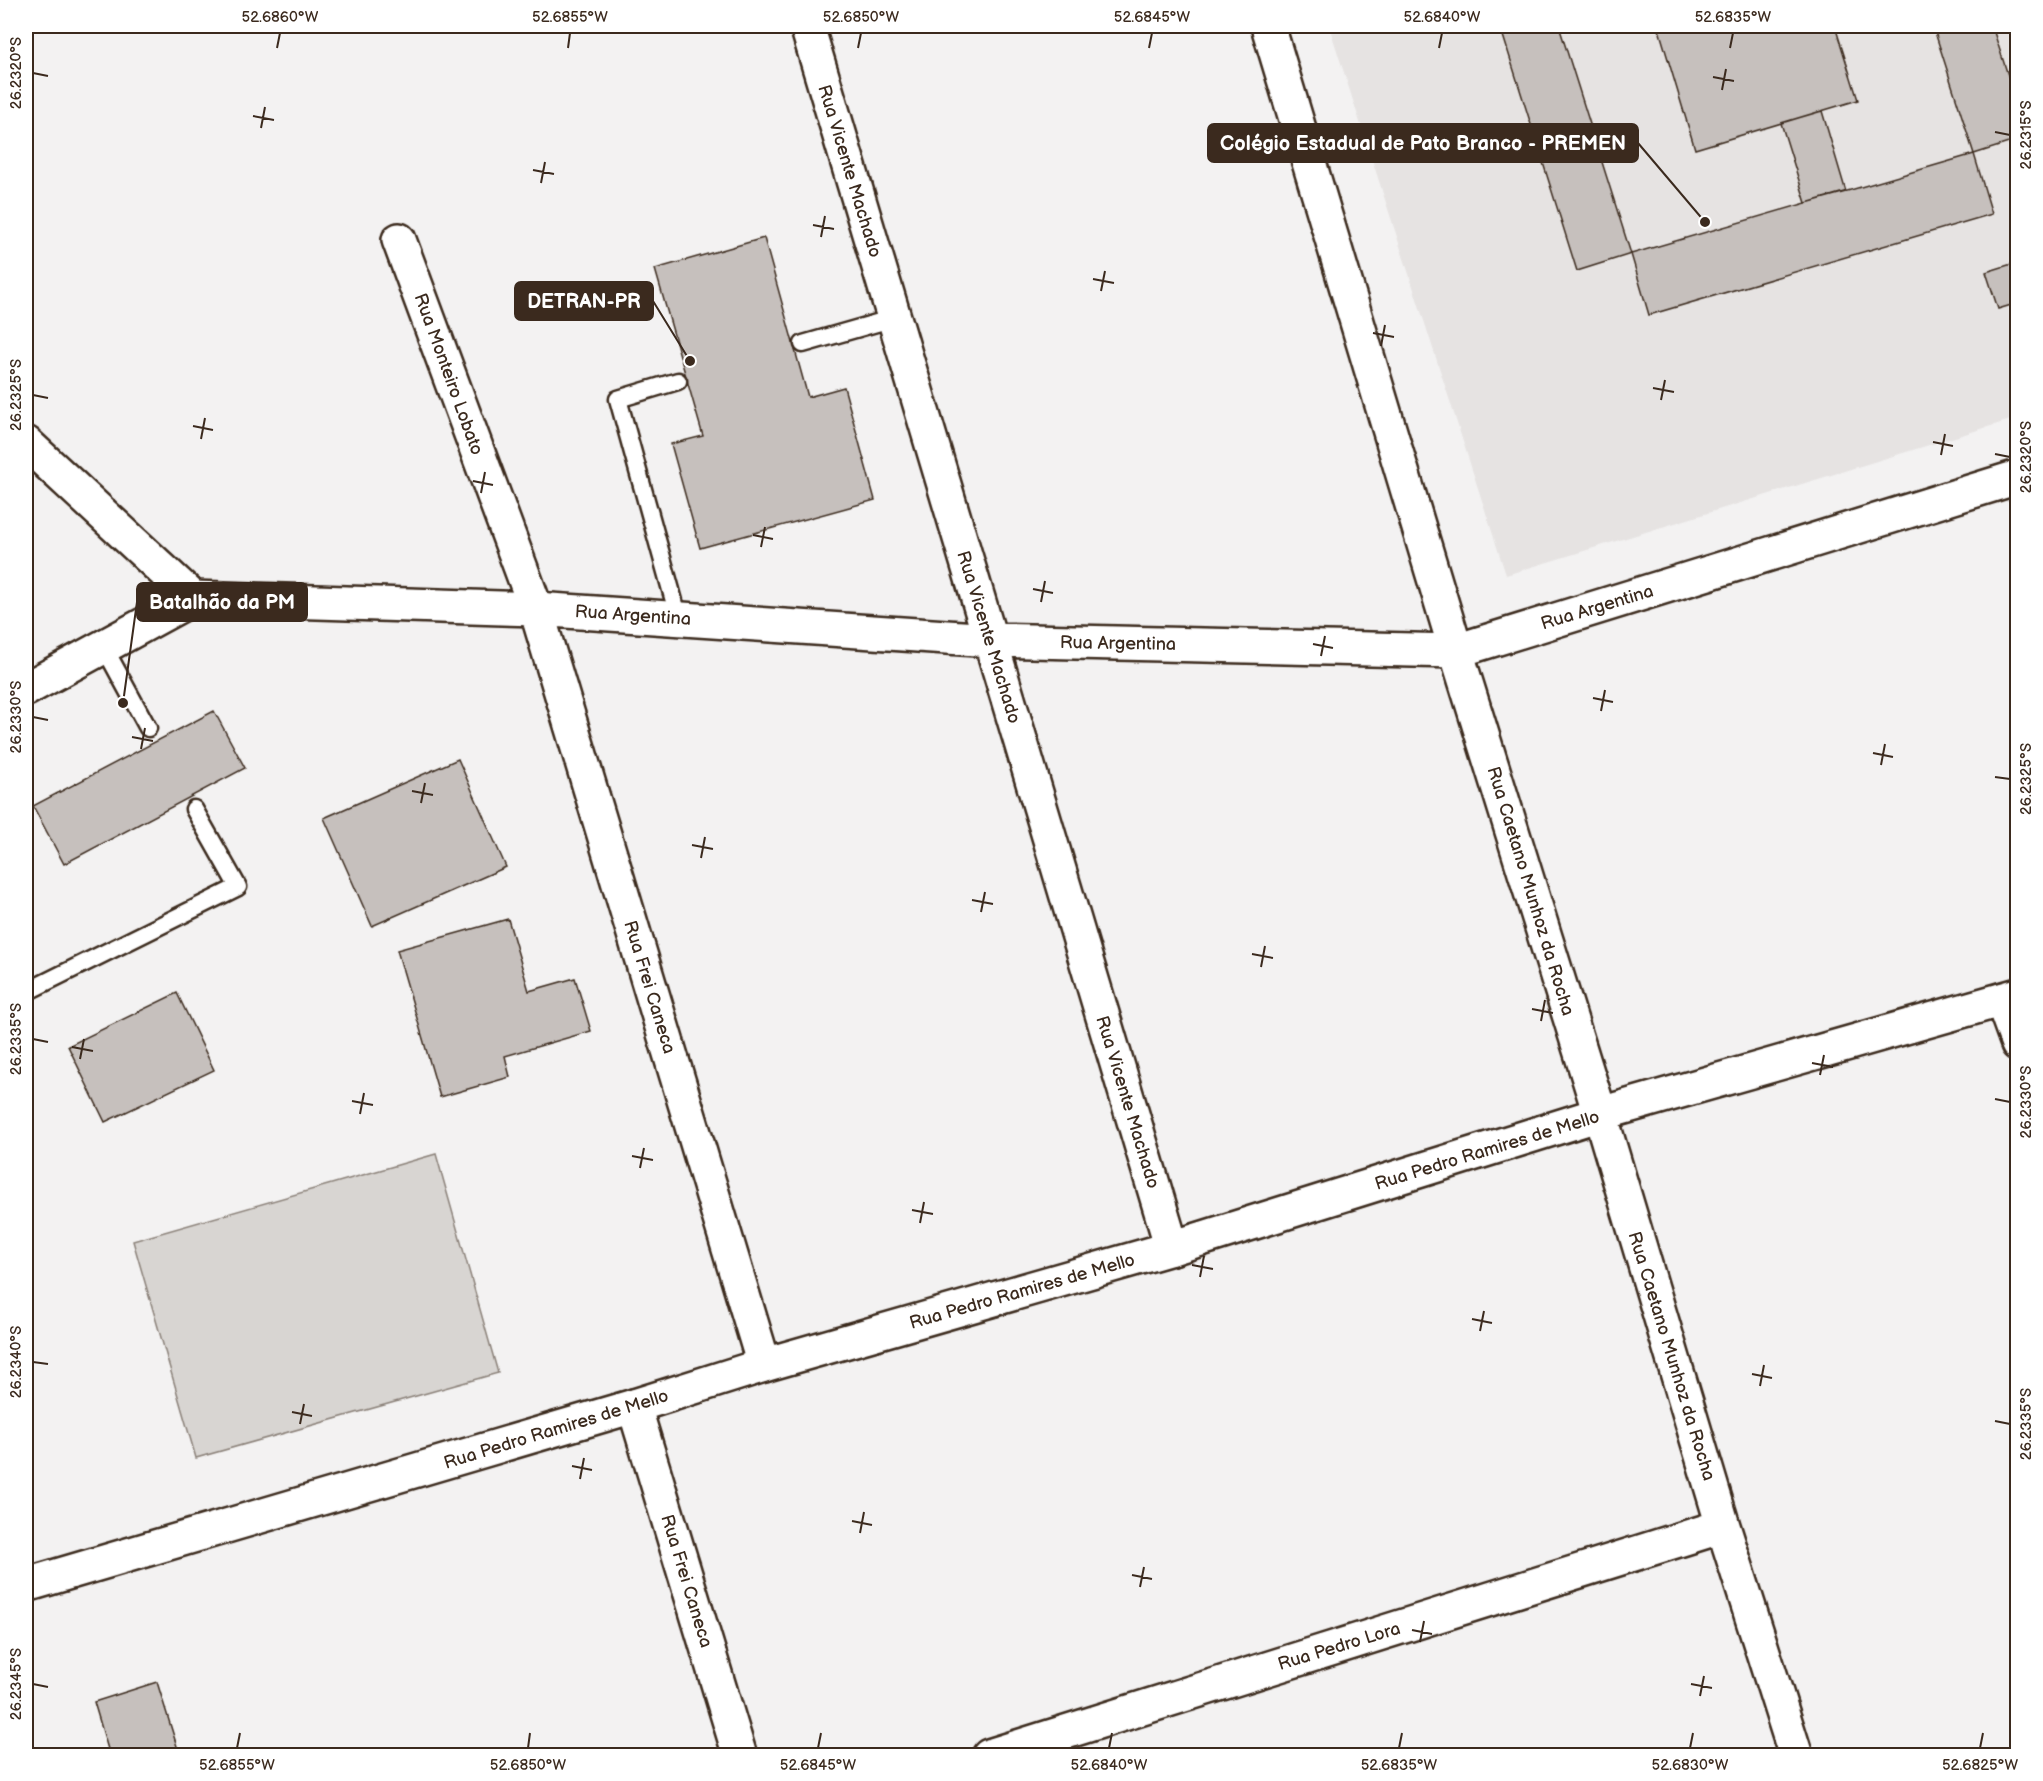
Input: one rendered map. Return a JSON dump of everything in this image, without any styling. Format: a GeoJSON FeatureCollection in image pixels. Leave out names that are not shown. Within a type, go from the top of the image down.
{"type":"FeatureCollection","features":[{"type":"Feature","properties":{"kind":"street","name":"Rua Vicente Machado"},"geometry":{"type":"LineString","coordinates":[[807,26],[1172,1248]]}},
{"type":"Feature","properties":{"kind":"street","name":"Rua Caetano Munhoz da Rocha"},"geometry":{"type":"LineString","coordinates":[[1268,26],[1456,651],[1600,1114],[1723,1526],[1796,1755]]}},
{"type":"Feature","properties":{"kind":"street","name":"Rua Monteiro Lobato"},"geometry":{"type":"LineString","coordinates":[[399,240],[536,609]]}},
{"type":"Feature","properties":{"kind":"street"},"geometry":{"type":"LineString","coordinates":[[26,443],[193,598],[26,689]]}},
{"type":"Feature","properties":{"kind":"street","name":"Rua Argentina"},"geometry":{"type":"LineString","coordinates":[[193,598],[536,609],[991,640],[1456,651],[2018,477]]}},
{"type":"Feature","properties":{"kind":"street","name":"Rua Frei Caneca"},"geometry":{"type":"LineString","coordinates":[[536,609],[764,1365]]}},
{"type":"Feature","properties":{"kind":"street"},"geometry":{"type":"LineString","coordinates":[[2010,998],[2018,1044]]}},
{"type":"Feature","properties":{"kind":"street","name":"Rua Pedro Ramires de Mello"},"geometry":{"type":"LineString","coordinates":[[26,1585],[634,1406],[764,1365],[1172,1248],[1600,1114],[2010,998]]}},
{"type":"Feature","properties":{"kind":"street","name":"Rua Frei Caneca"},"geometry":{"type":"LineString","coordinates":[[634,1406],[740,1755]]}},
{"type":"Feature","properties":{"kind":"street","name":"Rua Pedro Lora"},"geometry":{"type":"LineString","coordinates":[[989,1755],[1723,1526]]}},
{"type":"Feature","properties":{"kind":"lane"},"geometry":{"type":"LineString","coordinates":[[803,344],[894,318]]}},
{"type":"Feature","properties":{"kind":"lane"},"geometry":{"type":"LineString","coordinates":[[678,381],[618,399],[679,619]]}},
{"type":"Feature","properties":{"kind":"lane"},"geometry":{"type":"LineString","coordinates":[[104,647],[148,728]]}},
{"type":"Feature","properties":{"kind":"lane"},"geometry":{"type":"LineString","coordinates":[[26,992],[238,887],[194,809]]}},
{"type":"Feature","properties":{"kind":"shaded area"},"geometry":{"type":"Polygon","coordinates":[[[1329,26],[2017,26],[2017,418],[1506,575],[1329,26]]]}},
{"type":"Feature","properties":{"kind":"shaded area"},"geometry":{"type":"Polygon","coordinates":[[[436,1154],[498,1373],[196,1458],[133,1241],[436,1154]]]}},
{"type":"Feature","properties":{"kind":"building"},"geometry":{"type":"Polygon","coordinates":[[[1500,26],[1559,26],[1631,254],[1577,271],[1500,26]]]}},
{"type":"Feature","properties":{"kind":"building"},"geometry":{"type":"Polygon","coordinates":[[[1658,26],[1835,26],[1858,100],[1695,149],[1658,26]]]}},
{"type":"Feature","properties":{"kind":"building"},"geometry":{"type":"Polygon","coordinates":[[[1933,26],[1992,26],[2018,106],[2018,140],[1974,154],[1933,26]]]}},
{"type":"Feature","properties":{"kind":"building"},"geometry":{"type":"Polygon","coordinates":[[[1822,111],[1846,192],[1806,203],[1781,123],[1822,111]]]}},
{"type":"Feature","properties":{"kind":"building"},"geometry":{"type":"Polygon","coordinates":[[[1974,154],[1992,214],[1649,315],[1631,254],[1974,154]]]}},
{"type":"Feature","properties":{"kind":"building"},"geometry":{"type":"Polygon","coordinates":[[[764,238],[808,397],[844,387],[875,500],[700,548],[671,444],[703,436],[655,269],[764,238]]]}},
{"type":"Feature","properties":{"kind":"building"},"geometry":{"type":"Polygon","coordinates":[[[2018,262],[2018,303],[1998,309],[1986,272],[2018,262]]]}},
{"type":"Feature","properties":{"kind":"building"},"geometry":{"type":"Polygon","coordinates":[[[214,711],[245,768],[64,864],[33,806],[214,711]]]}},
{"type":"Feature","properties":{"kind":"building"},"geometry":{"type":"Polygon","coordinates":[[[458,759],[506,867],[372,926],[324,818],[458,759]]]}},
{"type":"Feature","properties":{"kind":"building"},"geometry":{"type":"Polygon","coordinates":[[[508,919],[529,991],[575,978],[591,1031],[505,1056],[510,1077],[440,1097],[397,950],[508,919]]]}},
{"type":"Feature","properties":{"kind":"building"},"geometry":{"type":"Polygon","coordinates":[[[177,993],[214,1070],[105,1122],[68,1046],[177,993]]]}},
{"type":"Feature","properties":{"kind":"building"},"geometry":{"type":"Polygon","coordinates":[[[157,1682],[180,1756],[110,1756],[94,1702],[157,1682]]]}},
{"type":"Feature","properties":{"kind":"place","name":"Colégio Estadual de Pato Branco - PREMEN"},"geometry":{"type":"Point","coordinates":[1705,222]}},
{"type":"Feature","properties":{"kind":"place","name":"DETRAN-PR"},"geometry":{"type":"Point","coordinates":[690,361]}},
{"type":"Feature","properties":{"kind":"place","name":"Batalhão da PM"},"geometry":{"type":"Point","coordinates":[123,703]}}]}
